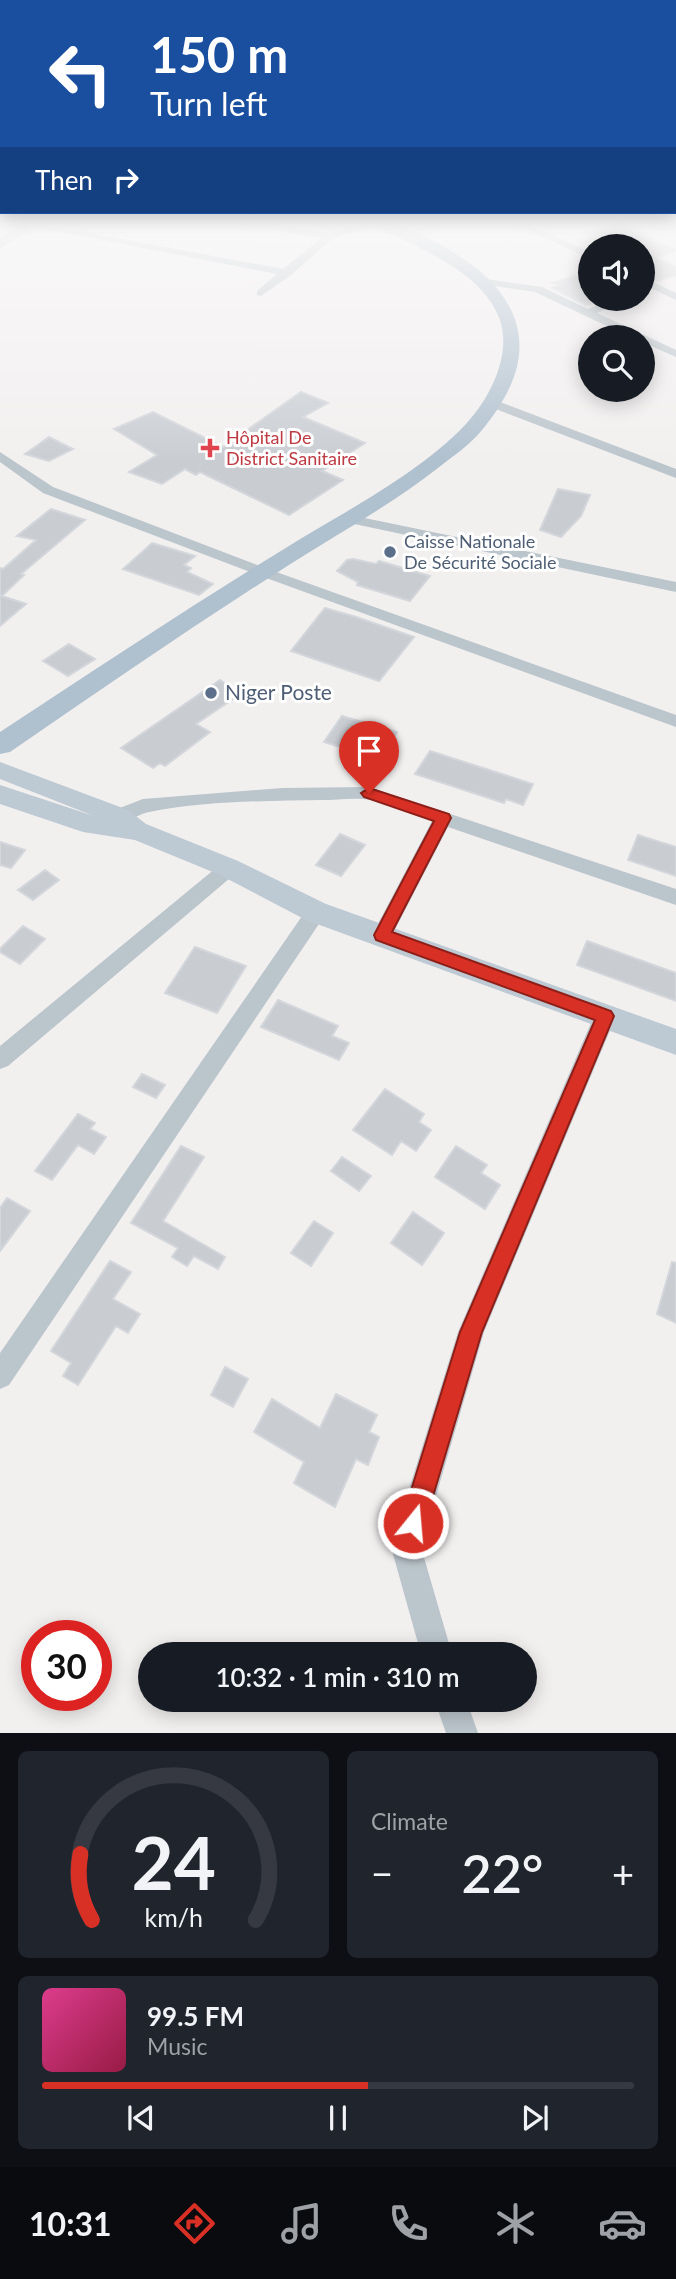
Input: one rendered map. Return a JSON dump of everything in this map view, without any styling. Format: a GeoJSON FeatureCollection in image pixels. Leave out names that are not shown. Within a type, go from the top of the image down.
{"type":"FeatureCollection","features":[{"type":"Feature","properties":{"kind":"main road"},"geometry":{"type":"LineString","coordinates":[[0,745],[263,572],[413,478],[473,428],[492,403],[504,378],[511,349],[509,321],[500,303]]}},
{"type":"Feature","properties":{"kind":"street"},"geometry":{"type":"LineString","coordinates":[[569,303],[676,354]]}},
{"type":"Feature","properties":{"kind":"street"},"geometry":{"type":"LineString","coordinates":[[492,403],[676,474]]}},
{"type":"Feature","properties":{"kind":"street"},"geometry":{"type":"LineString","coordinates":[[0,456],[48,491],[263,572],[676,721]]}},
{"type":"Feature","properties":{"kind":"street"},"geometry":{"type":"LineString","coordinates":[[350,519],[676,587]]}},
{"type":"Feature","properties":{"kind":"street"},"geometry":{"type":"LineString","coordinates":[[0,770],[121,826],[229,869],[316,912],[676,1042]]}},
{"type":"Feature","properties":{"kind":"street"},"geometry":{"type":"LineString","coordinates":[[121,826],[143,806],[177,801],[282,794],[369,793],[676,897]]}},
{"type":"Feature","properties":{"kind":"street"},"geometry":{"type":"LineString","coordinates":[[0,794],[121,826]]}},
{"type":"Feature","properties":{"kind":"street"},"geometry":{"type":"LineString","coordinates":[[382,935],[443,818]]}},
{"type":"Feature","properties":{"kind":"street"},"geometry":{"type":"LineString","coordinates":[[0,1059],[229,869]]}},
{"type":"Feature","properties":{"kind":"street"},"geometry":{"type":"LineString","coordinates":[[0,1376],[316,912]]}},
{"type":"Feature","properties":{"kind":"street"},"geometry":{"type":"LineString","coordinates":[[434,1642],[406,1547],[471,1332],[605,1016]]}},
{"type":"Feature","properties":{"kind":"street"},"geometry":{"type":"LineString","coordinates":[[455,1712],[462,1733]]}},
{"type":"Feature","properties":{"kind":"building"},"geometry":{"type":"Polygon","coordinates":[[[301,392],[328,403],[303,417],[365,443],[322,471],[343,480],[289,515],[200,472],[196,475],[185,469],[162,484],[129,472],[157,455],[114,429],[153,412],[223,447],[301,392]]]}},
{"type":"Feature","properties":{"kind":"building"},"geometry":{"type":"Polygon","coordinates":[[[49,437],[73,449],[49,461],[25,454],[49,437]]]}},
{"type":"Feature","properties":{"kind":"building"},"geometry":{"type":"Polygon","coordinates":[[[558,489],[590,495],[581,516],[561,537],[540,530],[558,489]]]}},
{"type":"Feature","properties":{"kind":"building"},"geometry":{"type":"Polygon","coordinates":[[[51,509],[85,520],[21,574],[24,575],[2,596],[26,604],[0,626],[0,568],[3,569],[36,540],[17,536],[51,509]]]}},
{"type":"Feature","properties":{"kind":"building"},"geometry":{"type":"Polygon","coordinates":[[[152,543],[195,556],[184,565],[191,568],[187,572],[213,584],[199,595],[123,569],[152,543]]]}},
{"type":"Feature","properties":{"kind":"building"},"geometry":{"type":"Polygon","coordinates":[[[347,560],[376,564],[379,561],[430,576],[410,601],[357,585],[358,582],[337,571],[347,560]]]}},
{"type":"Feature","properties":{"kind":"building"},"geometry":{"type":"Polygon","coordinates":[[[325,608],[414,637],[379,681],[291,651],[325,608]]]}},
{"type":"Feature","properties":{"kind":"building"},"geometry":{"type":"Polygon","coordinates":[[[69,644],[95,659],[68,676],[43,661],[69,644]]]}},
{"type":"Feature","properties":{"kind":"building"},"geometry":{"type":"Polygon","coordinates":[[[220,680],[234,689],[226,694],[233,699],[196,724],[210,732],[165,766],[160,763],[153,768],[121,748],[220,680]]]}},
{"type":"Feature","properties":{"kind":"building"},"geometry":{"type":"Polygon","coordinates":[[[342,716],[397,732],[381,760],[324,742],[342,716]]]}},
{"type":"Feature","properties":{"kind":"building"},"geometry":{"type":"Polygon","coordinates":[[[430,751],[533,784],[523,805],[506,799],[504,803],[415,774],[430,751]]]}},
{"type":"Feature","properties":{"kind":"building"},"geometry":{"type":"Polygon","coordinates":[[[340,834],[365,845],[341,876],[316,865],[340,834]]]}},
{"type":"Feature","properties":{"kind":"building"},"geometry":{"type":"Polygon","coordinates":[[[638,835],[676,847],[676,876],[628,860],[638,835]]]}},
{"type":"Feature","properties":{"kind":"building"},"geometry":{"type":"Polygon","coordinates":[[[0,842],[25,850],[11,868],[0,865],[0,842]]]}},
{"type":"Feature","properties":{"kind":"building"},"geometry":{"type":"Polygon","coordinates":[[[45,870],[59,880],[33,900],[18,890],[45,870]]]}},
{"type":"Feature","properties":{"kind":"building"},"geometry":{"type":"Polygon","coordinates":[[[23,926],[45,939],[20,964],[0,952],[0,949],[23,926]]]}},
{"type":"Feature","properties":{"kind":"building"},"geometry":{"type":"Polygon","coordinates":[[[587,941],[676,973],[676,1001],[577,965],[587,941]]]}},
{"type":"Feature","properties":{"kind":"building"},"geometry":{"type":"Polygon","coordinates":[[[195,947],[246,966],[217,1013],[165,993],[195,947]]]}},
{"type":"Feature","properties":{"kind":"building"},"geometry":{"type":"Polygon","coordinates":[[[278,1000],[338,1026],[332,1036],[349,1043],[339,1060],[261,1027],[278,1000]]]}},
{"type":"Feature","properties":{"kind":"building"},"geometry":{"type":"Polygon","coordinates":[[[142,1074],[165,1085],[156,1098],[133,1087],[142,1074]]]}},
{"type":"Feature","properties":{"kind":"building"},"geometry":{"type":"Polygon","coordinates":[[[385,1089],[424,1114],[419,1122],[431,1130],[416,1151],[401,1141],[392,1155],[353,1130],[385,1089]]]}},
{"type":"Feature","properties":{"kind":"building"},"geometry":{"type":"Polygon","coordinates":[[[78,1114],[95,1123],[90,1129],[106,1137],[94,1154],[78,1145],[52,1180],[35,1171],[78,1114]]]}},
{"type":"Feature","properties":{"kind":"building"},"geometry":{"type":"Polygon","coordinates":[[[181,1146],[204,1157],[163,1221],[225,1257],[218,1269],[194,1256],[187,1266],[172,1257],[178,1248],[131,1223],[181,1146]]]}},
{"type":"Feature","properties":{"kind":"building"},"geometry":{"type":"Polygon","coordinates":[[[456,1146],[487,1165],[481,1173],[500,1185],[485,1209],[435,1177],[456,1146]]]}},
{"type":"Feature","properties":{"kind":"building"},"geometry":{"type":"Polygon","coordinates":[[[342,1157],[371,1176],[359,1191],[331,1171],[342,1157]]]}},
{"type":"Feature","properties":{"kind":"building"},"geometry":{"type":"Polygon","coordinates":[[[7,1198],[30,1211],[0,1251],[0,1208],[7,1198]]]}},
{"type":"Feature","properties":{"kind":"building"},"geometry":{"type":"Polygon","coordinates":[[[413,1212],[444,1233],[422,1265],[391,1243],[413,1212]]]}},
{"type":"Feature","properties":{"kind":"building"},"geometry":{"type":"Polygon","coordinates":[[[314,1221],[333,1233],[311,1266],[291,1253],[314,1221]]]}},
{"type":"Feature","properties":{"kind":"building"},"geometry":{"type":"Polygon","coordinates":[[[110,1261],[131,1272],[113,1299],[140,1314],[128,1333],[116,1326],[78,1385],[63,1376],[71,1363],[51,1351],[110,1261]]]}},
{"type":"Feature","properties":{"kind":"building"},"geometry":{"type":"Polygon","coordinates":[[[672,1262],[676,1263],[676,1323],[657,1314],[672,1262]]]}},
{"type":"Feature","properties":{"kind":"building"},"geometry":{"type":"Polygon","coordinates":[[[225,1367],[248,1379],[233,1407],[211,1395],[225,1367]]]}},
{"type":"Feature","properties":{"kind":"building"},"geometry":{"type":"Polygon","coordinates":[[[336,1394],[377,1415],[369,1432],[379,1437],[368,1465],[356,1459],[335,1507],[294,1483],[304,1462],[254,1432],[272,1399],[320,1428],[336,1394]]]}},
{"type":"Feature","properties":{"kind":"place","name":"Hôpital De District Sanitaire"},"geometry":{"type":"Point","coordinates":[210,448]}},
{"type":"Feature","properties":{"kind":"place","name":"Caisse Nationale De Sécurité Sociale"},"geometry":{"type":"Point","coordinates":[390,552]}},
{"type":"Feature","properties":{"kind":"place","name":"Niger Poste"},"geometry":{"type":"Point","coordinates":[211,693]}},
{"type":"Feature","properties":{"kind":"route"},"geometry":{"type":"LineString","coordinates":[[369,793],[443,818],[382,935],[605,1016],[471,1332],[413,1523]]}}]}
